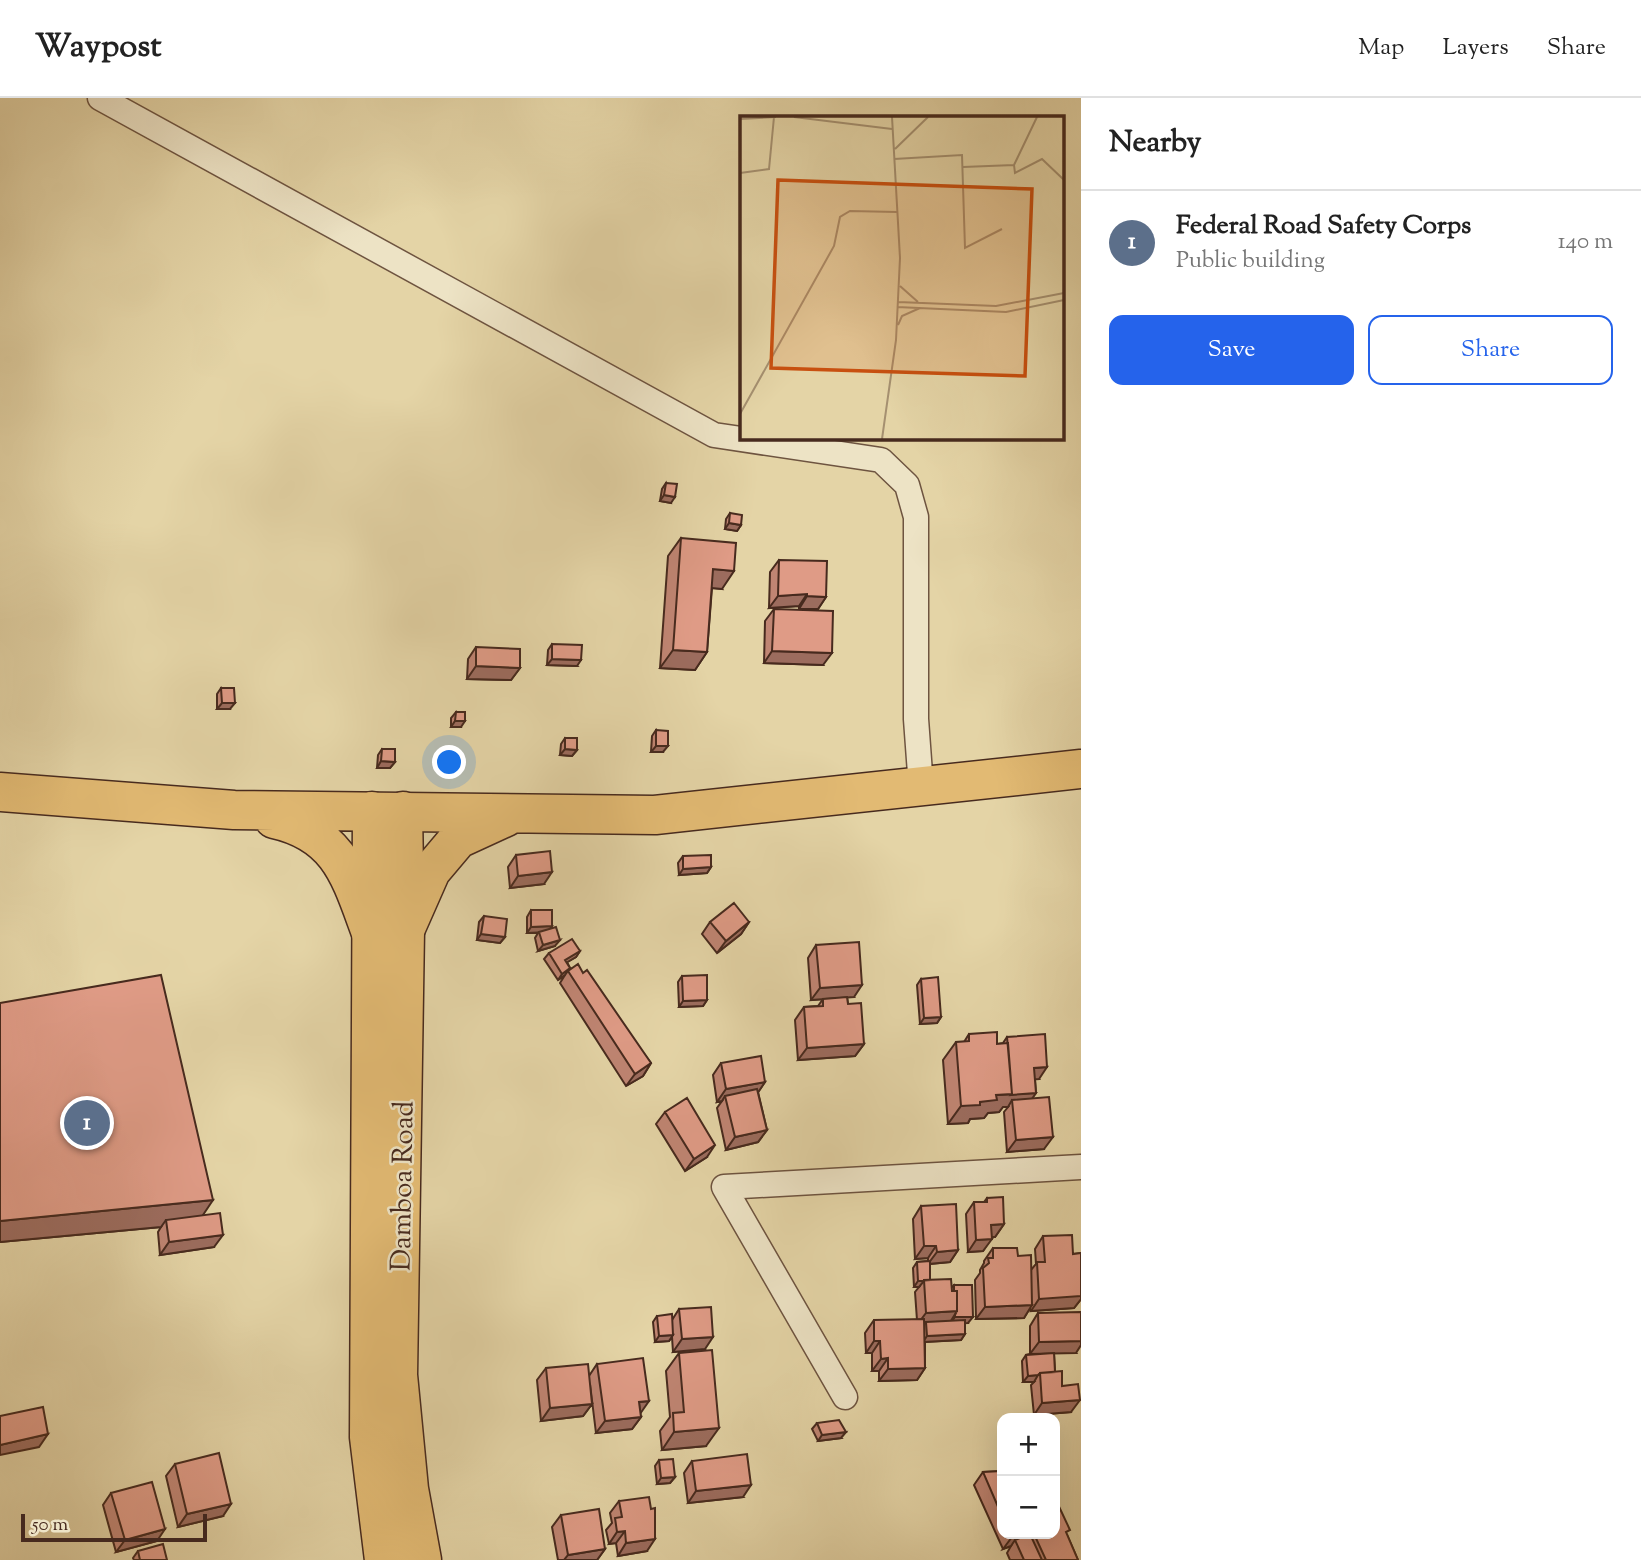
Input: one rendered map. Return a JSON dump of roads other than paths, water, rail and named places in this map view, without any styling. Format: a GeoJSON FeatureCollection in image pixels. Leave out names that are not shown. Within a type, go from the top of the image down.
{"type":"FeatureCollection","features":[{"type":"Feature","properties":{"kind":"main road"},"geometry":{"type":"LineString","coordinates":[[0,792],[234,810],[655,815],[1081,769]]}},
{"type":"Feature","properties":{"kind":"main road"},"geometry":{"type":"LineString","coordinates":[[234,810],[299,824],[324,839],[389,934],[431,871],[458,839],[512,814]]}},
{"type":"Feature","properties":{"kind":"main road","name":"Damboa Road"},"geometry":{"type":"LineString","coordinates":[[384,1560],[392,1489],[398,1375],[387,1094],[388,811]]}},
{"type":"Feature","properties":{"kind":"main road","name":"Damboa Road"},"geometry":{"type":"LineString","coordinates":[[392,1489],[422,1560]]}},
{"type":"Feature","properties":{"kind":"street"},"geometry":{"type":"LineString","coordinates":[[100,98],[714,435],[740,439]]}},
{"type":"Feature","properties":{"kind":"street"},"geometry":{"type":"LineString","coordinates":[[741,439],[881,460],[907,485],[916,517],[916,719],[921,787]]}},
{"type":"Feature","properties":{"kind":"street"},"geometry":{"type":"LineString","coordinates":[[845,1397],[724,1187],[1081,1167]]}},
{"type":"Feature","properties":{"kind":"place","name":"Federal Road Safety Corps"},"geometry":{"type":"Point","coordinates":[87,1123]}}]}
